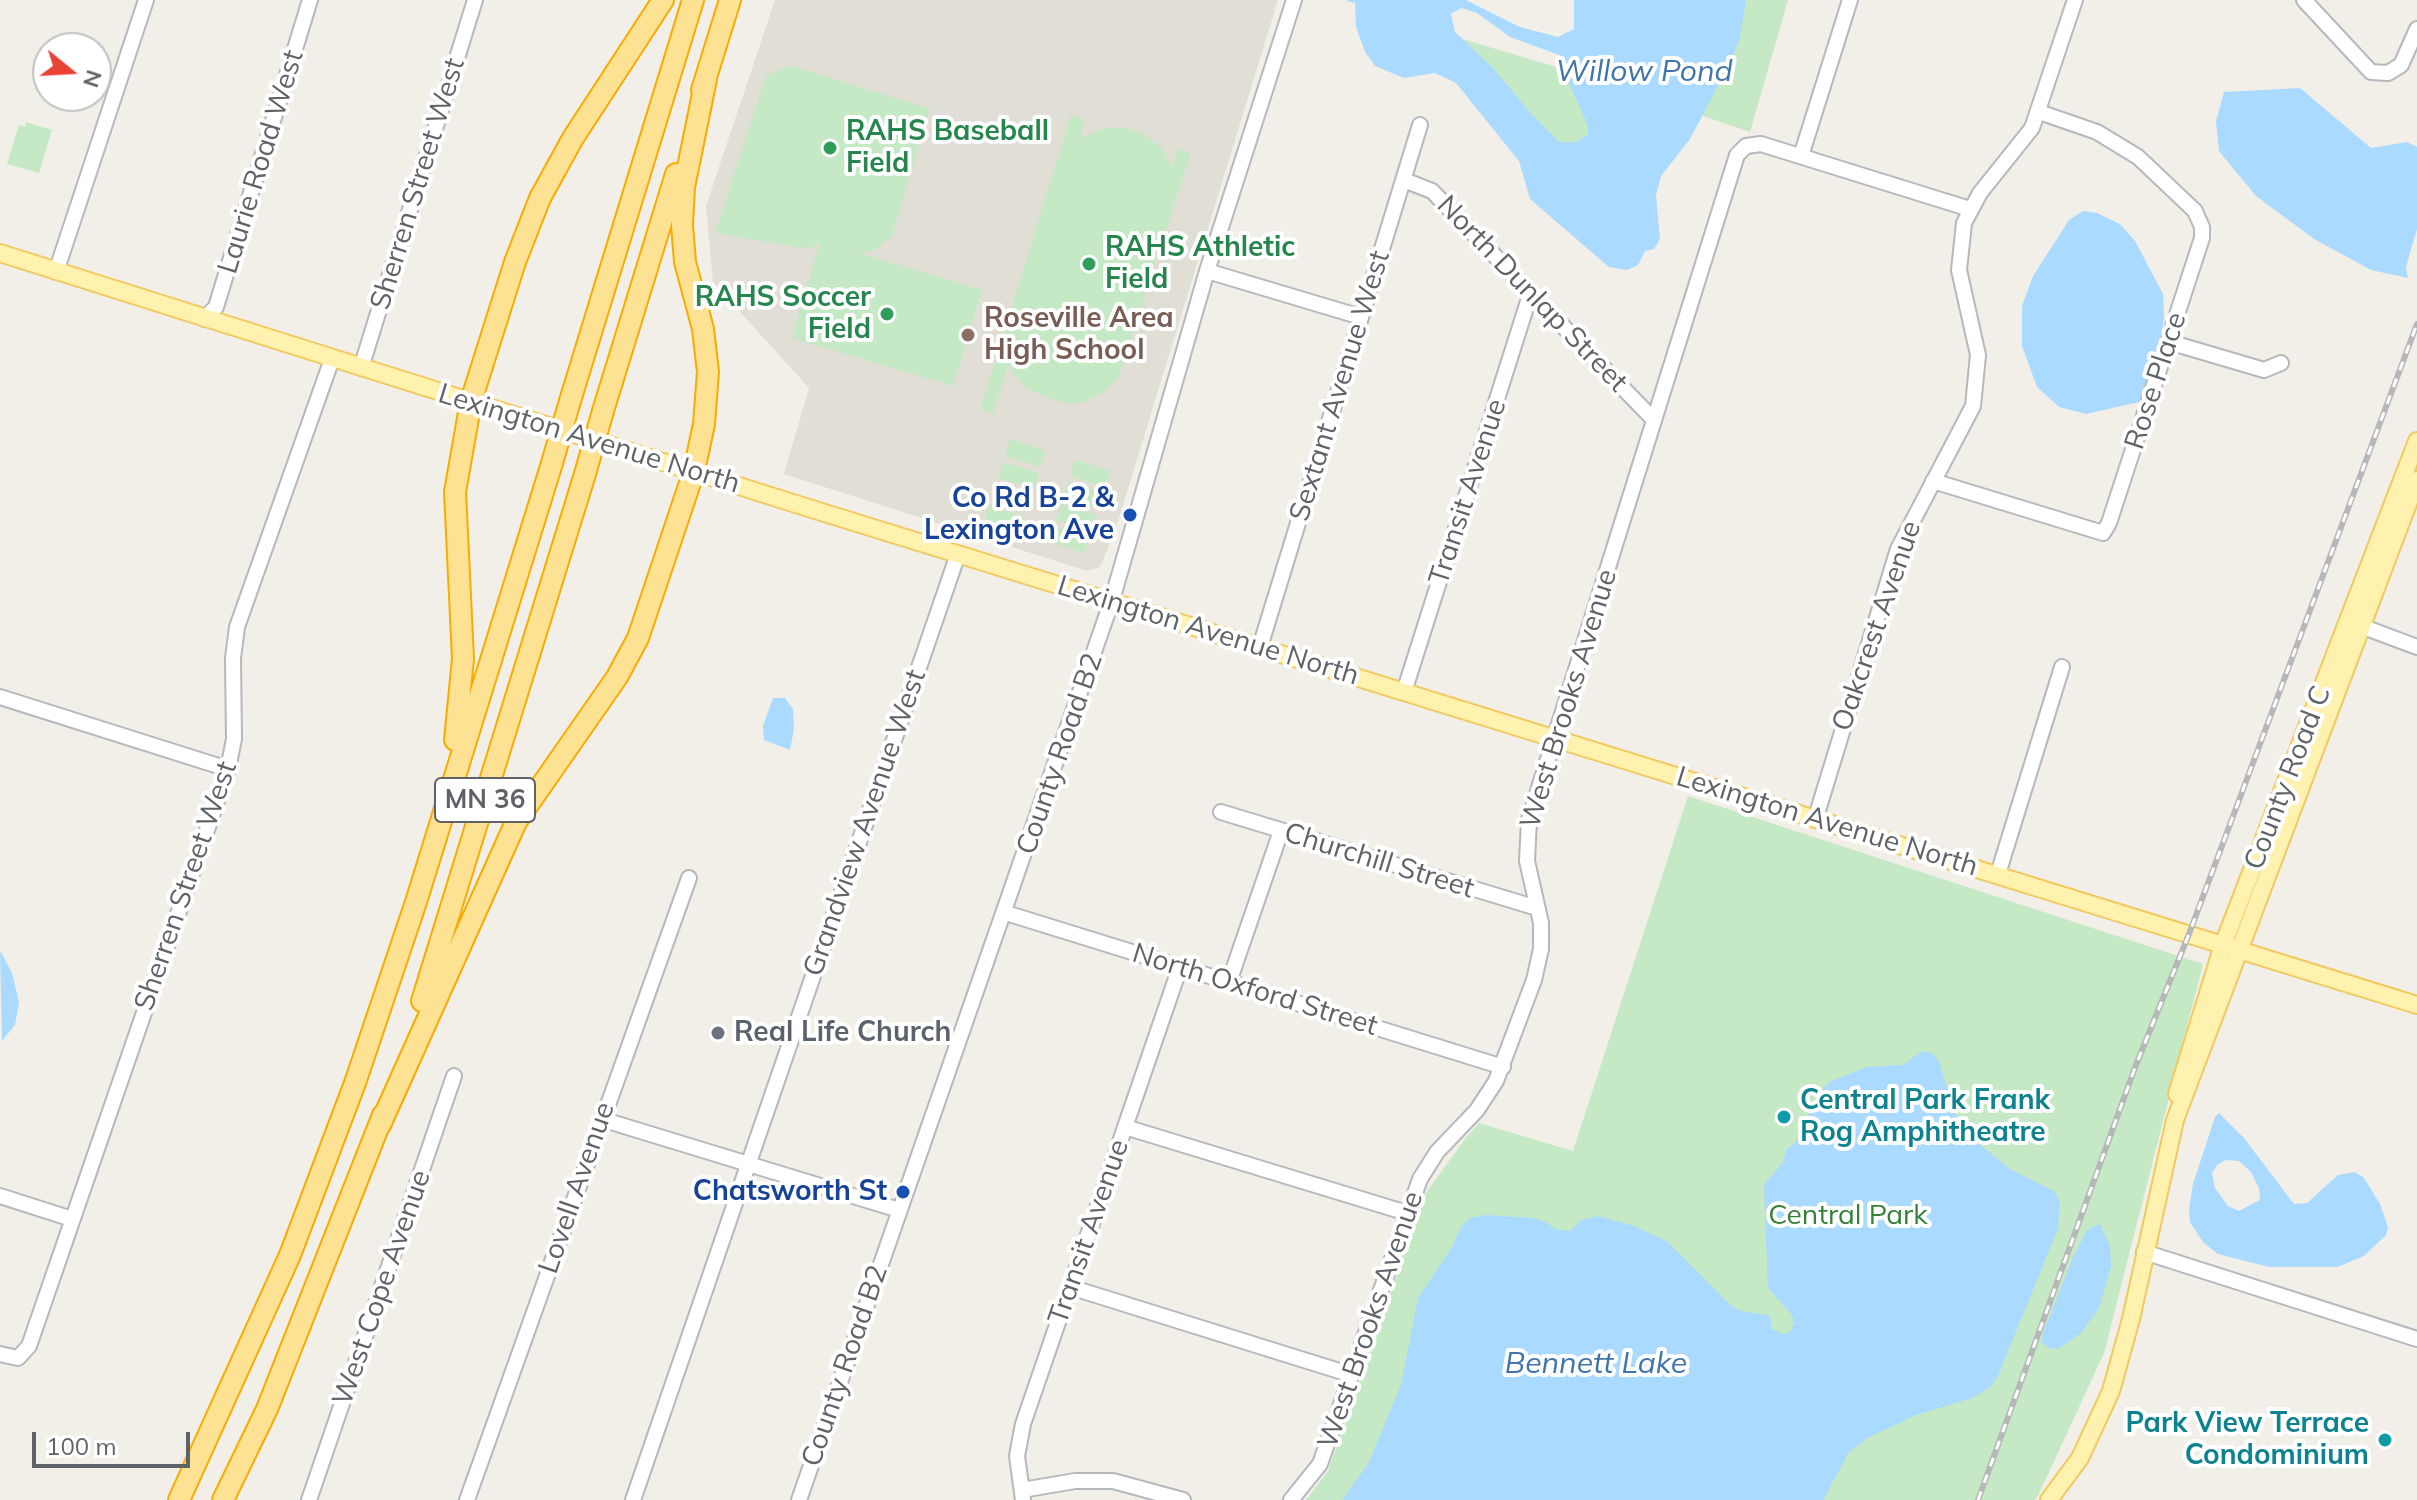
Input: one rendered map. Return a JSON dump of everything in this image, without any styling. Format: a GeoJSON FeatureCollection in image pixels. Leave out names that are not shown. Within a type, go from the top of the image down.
{"type":"FeatureCollection","features":[{"type":"Feature","properties":{"kind":"highway"},"geometry":{"type":"LineString","coordinates":[[426,869],[459,715],[462,642],[455,492],[471,401],[515,262],[540,198],[573,138],[663,0]]}},
{"type":"Feature","properties":{"kind":"highway","name":"MN 36"},"geometry":{"type":"LineString","coordinates":[[179,1500],[322,1174],[426,869],[693,0]]}},
{"type":"Feature","properties":{"kind":"highway","name":"MN 36"},"geometry":{"type":"LineString","coordinates":[[223,1500],[267,1409],[380,1125],[427,987],[730,0]]}},
{"type":"Feature","properties":{"kind":"highway"},"geometry":{"type":"LineString","coordinates":[[380,1125],[516,822],[634,647],[694,471],[704,424],[708,372],[703,329],[685,262],[682,225],[684,187],[706,79]]}},
{"type":"Feature","properties":{"kind":"main road","name":"Lexington Avenue North"},"geometry":{"type":"LineString","coordinates":[[0,253],[958,554],[2417,1005]]}},
{"type":"Feature","properties":{"kind":"main road","name":"County Road C"},"geometry":{"type":"LineString","coordinates":[[2049,1500],[2080,1458],[2111,1391],[2131,1319],[2175,1120],[2240,950],[2417,441]]}},
{"type":"Feature","properties":{"kind":"main road","name":"County Road C"},"geometry":{"type":"LineString","coordinates":[[2175,1120],[2177,1090],[2187,1052],[2223,945],[2417,480]]}},
{"type":"Feature","properties":{"kind":"street"},"geometry":{"type":"LineString","coordinates":[[56,272],[146,0]]}},
{"type":"Feature","properties":{"kind":"street","name":"Laurie Road West"},"geometry":{"type":"LineString","coordinates":[[204,319],[216,307],[310,0]]}},
{"type":"Feature","properties":{"kind":"street","name":"Sherren Street West"},"geometry":{"type":"LineString","coordinates":[[361,368],[475,0]]}},
{"type":"Feature","properties":{"kind":"street","name":"County Road B2"},"geometry":{"type":"LineString","coordinates":[[799,1500],[1006,913],[1112,600],[1207,271],[1294,0]]}},
{"type":"Feature","properties":{"kind":"street"},"geometry":{"type":"LineString","coordinates":[[1850,0],[1801,156],[1970,209]]}},
{"type":"Feature","properties":{"kind":"street","name":"Oakcrest Avenue"},"geometry":{"type":"LineString","coordinates":[[1816,817],[1889,574],[1911,522],[1967,423],[1977,390],[1978,355],[1959,270],[1960,238],[1970,209],[2023,142],[2039,112],[2075,0]]}},
{"type":"Feature","properties":{"kind":"street"},"geometry":{"type":"LineString","coordinates":[[2304,0],[2371,72],[2388,73],[2401,65],[2417,29]]}},
{"type":"Feature","properties":{"kind":"street","name":"Rose Place"},"geometry":{"type":"LineString","coordinates":[[1933,481],[2103,533],[2109,523],[2202,238],[2202,227],[2195,211],[2129,150],[2097,132],[2039,112]]}},
{"type":"Feature","properties":{"kind":"street","name":"Sextant Avenue West"},"geometry":{"type":"LineString","coordinates":[[1260,647],[1420,125]]}},
{"type":"Feature","properties":{"kind":"street","name":"West Brooks Avenue"},"geometry":{"type":"LineString","coordinates":[[1291,1500],[1320,1464],[1407,1213],[1429,1163],[1477,1110],[1503,1067],[1539,962],[1541,923],[1527,861],[1527,833],[1532,808],[1737,155],[1746,146],[1761,144],[1801,156]]}},
{"type":"Feature","properties":{"kind":"street","name":"North Dunlap Street"},"geometry":{"type":"LineString","coordinates":[[1404,180],[1432,191],[1653,419]]}},
{"type":"Feature","properties":{"kind":"street"},"geometry":{"type":"LineString","coordinates":[[1207,271],[1361,317]]}},
{"type":"Feature","properties":{"kind":"street","name":"Transit Avenue"},"geometry":{"type":"LineString","coordinates":[[1404,692],[1531,292]]}},
{"type":"Feature","properties":{"kind":"street"},"geometry":{"type":"LineString","coordinates":[[2169,342],[2264,370],[2281,363]]}},
{"type":"Feature","properties":{"kind":"street","name":"Sherren Street West"},"geometry":{"type":"LineString","coordinates":[[0,1354],[18,1358],[29,1346],[228,769],[234,739],[233,658],[237,627],[332,359]]}},
{"type":"Feature","properties":{"kind":"street","name":"Grandview Avenue West"},"geometry":{"type":"LineString","coordinates":[[633,1500],[958,554]]}},
{"type":"Feature","properties":{"kind":"street"},"geometry":{"type":"LineString","coordinates":[[2355,624],[2417,647]]}},
{"type":"Feature","properties":{"kind":"street"},"geometry":{"type":"LineString","coordinates":[[1998,874],[2062,667]]}},
{"type":"Feature","properties":{"kind":"street"},"geometry":{"type":"LineString","coordinates":[[0,697],[228,769]]}},
{"type":"Feature","properties":{"kind":"street","name":"Churchill Street"},"geometry":{"type":"LineString","coordinates":[[1221,812],[1537,908]]}},
{"type":"Feature","properties":{"kind":"street"},"geometry":{"type":"LineString","coordinates":[[1229,982],[1281,831]]}},
{"type":"Feature","properties":{"kind":"street","name":"Lovell Avenue"},"geometry":{"type":"LineString","coordinates":[[467,1500],[689,878]]}},
{"type":"Feature","properties":{"kind":"street","name":"North Oxford Street"},"geometry":{"type":"LineString","coordinates":[[1006,913],[1503,1067]]}},
{"type":"Feature","properties":{"kind":"street","name":"Transit Avenue"},"geometry":{"type":"LineString","coordinates":[[1022,1495],[1017,1456],[1020,1433],[1180,967]]}},
{"type":"Feature","properties":{"kind":"street","name":"West Cope Avenue"},"geometry":{"type":"LineString","coordinates":[[309,1500],[454,1076]]}},
{"type":"Feature","properties":{"kind":"street"},"geometry":{"type":"LineString","coordinates":[[601,1119],[899,1210]]}},
{"type":"Feature","properties":{"kind":"street"},"geometry":{"type":"LineString","coordinates":[[1125,1127],[1407,1213]]}},
{"type":"Feature","properties":{"kind":"street"},"geometry":{"type":"LineString","coordinates":[[0,1196],[72,1219]]}},
{"type":"Feature","properties":{"kind":"street"},"geometry":{"type":"LineString","coordinates":[[2144,1252],[2417,1339]]}},
{"type":"Feature","properties":{"kind":"street"},"geometry":{"type":"LineString","coordinates":[[1070,1287],[1352,1375]]}},
{"type":"Feature","properties":{"kind":"street"},"geometry":{"type":"LineString","coordinates":[[1022,1495],[1075,1481],[1113,1481],[1183,1500]]}},
{"type":"Feature","properties":{"kind":"shaded area","name":"Roseville Area High School"},"geometry":{"type":"Polygon","coordinates":[[[775,0],[1278,0],[1115,531],[1100,567],[1087,571],[784,474],[809,388],[713,282],[706,206],[775,0]]]}},
{"type":"Feature","properties":{"kind":"green space"},"geometry":{"type":"Polygon","coordinates":[[[1602,0],[1788,0],[1750,132],[1662,102],[1624,215],[1452,36],[1580,74],[1602,0]]]}},
{"type":"Feature","properties":{"kind":"green space","name":"RAHS Baseball Field"},"geometry":{"type":"Polygon","coordinates":[[[789,65],[930,109],[892,236],[873,251],[859,253],[982,290],[953,386],[792,338],[820,242],[809,249],[715,233],[766,76],[789,65]]]}},
{"type":"Feature","properties":{"kind":"green space","name":"RAHS Athletic Field"},"geometry":{"type":"Polygon","coordinates":[[[1071,115],[1084,120],[1080,138],[1101,129],[1124,127],[1145,135],[1163,149],[1172,167],[1178,149],[1191,153],[1118,378],[1102,394],[1081,403],[1063,403],[1027,389],[1008,366],[993,414],[980,410],[1071,115]]]}},
{"type":"Feature","properties":{"kind":"green space"},"geometry":{"type":"Polygon","coordinates":[[[26,122],[52,130],[39,173],[7,164],[19,125],[25,127],[26,122]]]}},
{"type":"Feature","properties":{"kind":"green space"},"geometry":{"type":"Polygon","coordinates":[[[1010,439],[1046,451],[1040,467],[1005,456],[1010,439]]]}},
{"type":"Feature","properties":{"kind":"green space"},"geometry":{"type":"Polygon","coordinates":[[[1075,460],[1110,471],[1105,488],[1070,476],[1075,460]]]}},
{"type":"Feature","properties":{"kind":"green space"},"geometry":{"type":"Polygon","coordinates":[[[1003,462],[1039,473],[1034,489],[998,478],[1003,462]]]}},
{"type":"Feature","properties":{"kind":"green space"},"geometry":{"type":"Polygon","coordinates":[[[1068,482],[1103,493],[1098,509],[1063,498],[1068,482]]]}},
{"type":"Feature","properties":{"kind":"green space"},"geometry":{"type":"Polygon","coordinates":[[[996,483],[1032,495],[1027,511],[991,500],[996,483]]]}},
{"type":"Feature","properties":{"kind":"green space"},"geometry":{"type":"Polygon","coordinates":[[[1061,504],[1097,515],[1092,531],[1056,520],[1061,504]]]}},
{"type":"Feature","properties":{"kind":"green space"},"geometry":{"type":"Polygon","coordinates":[[[989,506],[1025,517],[1020,533],[984,522],[989,506]]]}},
{"type":"Feature","properties":{"kind":"green space"},"geometry":{"type":"Polygon","coordinates":[[[1054,526],[1090,537],[1085,553],[1049,542],[1054,526]]]}},
{"type":"Feature","properties":{"kind":"green space","name":"Central Park"},"geometry":{"type":"Polygon","coordinates":[[[1688,796],[2203,964],[2104,1353],[2038,1496],[2034,1500],[1306,1500],[1328,1471],[1425,1194],[1465,1139],[1479,1123],[1573,1151],[1688,796]]]}},
{"type":"Feature","properties":{"kind":"water","name":"Willow Pond"},"geometry":{"type":"Polygon","coordinates":[[[1355,0],[1466,0],[1520,27],[1558,37],[1574,29],[1574,0],[1746,0],[1740,37],[1732,59],[1690,139],[1661,176],[1656,196],[1660,239],[1654,249],[1645,251],[1638,265],[1627,270],[1609,267],[1530,199],[1519,161],[1456,83],[1435,73],[1404,78],[1375,66],[1365,52],[1356,27],[1355,0]],[[1461,8],[1451,14],[1455,32],[1492,67],[1559,142],[1577,142],[1588,134],[1588,126],[1568,81],[1562,56],[1510,37],[1477,13],[1461,8]]]}},
{"type":"Feature","properties":{"kind":"water"},"geometry":{"type":"Polygon","coordinates":[[[2300,88],[2371,148],[2407,142],[2417,147],[2417,229],[2406,267],[2408,278],[2371,270],[2314,239],[2256,196],[2219,151],[2216,121],[2224,92],[2300,88]]]}},
{"type":"Feature","properties":{"kind":"water"},"geometry":{"type":"Polygon","coordinates":[[[2083,211],[2097,213],[2120,224],[2135,241],[2163,294],[2164,318],[2159,351],[2139,402],[2086,414],[2059,407],[2037,387],[2022,346],[2022,306],[2033,276],[2069,220],[2083,211]]]}},
{"type":"Feature","properties":{"kind":"water"},"geometry":{"type":"Polygon","coordinates":[[[773,698],[785,698],[793,709],[794,729],[790,750],[764,740],[763,726],[773,698]]]}},
{"type":"Feature","properties":{"kind":"water"},"geometry":{"type":"Polygon","coordinates":[[[0,950],[12,973],[19,1002],[15,1025],[2,1041],[0,950]]]}},
{"type":"Feature","properties":{"kind":"water","name":"Bennett Lake"},"geometry":{"type":"Polygon","coordinates":[[[1922,1051],[1931,1053],[1939,1061],[1953,1110],[1974,1140],[2010,1169],[2054,1191],[2060,1202],[2058,1228],[1998,1376],[1990,1387],[1973,1398],[1916,1415],[1868,1438],[1849,1452],[1823,1500],[1342,1500],[1368,1464],[1401,1385],[1418,1298],[1452,1247],[1461,1227],[1470,1218],[1486,1215],[1533,1218],[1555,1229],[1570,1231],[1581,1220],[1598,1216],[1634,1226],[1668,1242],[1738,1310],[1770,1316],[1772,1329],[1783,1334],[1790,1332],[1794,1323],[1792,1315],[1768,1288],[1764,1185],[1783,1162],[1787,1149],[1796,1142],[1817,1096],[1829,1082],[1867,1067],[1903,1065],[1922,1051]]]}},
{"type":"Feature","properties":{"kind":"water"},"geometry":{"type":"Polygon","coordinates":[[[2219,1113],[2244,1138],[2294,1204],[2307,1203],[2338,1175],[2355,1172],[2364,1178],[2380,1204],[2388,1227],[2386,1235],[2364,1256],[2337,1267],[2269,1267],[2218,1254],[2203,1242],[2190,1222],[2189,1210],[2193,1184],[2219,1113]],[[2226,1160],[2217,1165],[2212,1173],[2215,1188],[2228,1206],[2239,1211],[2260,1200],[2259,1188],[2251,1172],[2239,1161],[2226,1160]]]}},
{"type":"Feature","properties":{"kind":"water"},"geometry":{"type":"Polygon","coordinates":[[[2100,1224],[2110,1246],[2111,1267],[2099,1308],[2081,1333],[2058,1349],[2048,1348],[2042,1343],[2043,1333],[2074,1255],[2088,1229],[2100,1224]]]}},
{"type":"Feature","properties":{"kind":"waterway"},"geometry":{"type":"LineString","coordinates":[[1349,0],[1355,1]]}},
{"type":"Feature","properties":{"kind":"railway"},"geometry":{"type":"LineString","coordinates":[[1978,1500],[2136,1065],[2189,934],[2417,324]]}},
{"type":"Feature","properties":{"kind":"place","name":"RAHS Baseball Field"},"geometry":{"type":"Point","coordinates":[830,148]}},
{"type":"Feature","properties":{"kind":"place","name":"RAHS Athletic Field"},"geometry":{"type":"Point","coordinates":[1089,264]}},
{"type":"Feature","properties":{"kind":"place","name":"RAHS Soccer Field"},"geometry":{"type":"Point","coordinates":[887,314]}},
{"type":"Feature","properties":{"kind":"place","name":"Roseville Area High School"},"geometry":{"type":"Point","coordinates":[968,335]}},
{"type":"Feature","properties":{"kind":"place","name":"Co Rd B-2 & Lexington Ave"},"geometry":{"type":"Point","coordinates":[1130,515]}},
{"type":"Feature","properties":{"kind":"place","name":"Real Life Church"},"geometry":{"type":"Point","coordinates":[718,1033]}},
{"type":"Feature","properties":{"kind":"place","name":"Central Park Frank Rog Amphitheatre"},"geometry":{"type":"Point","coordinates":[1784,1117]}},
{"type":"Feature","properties":{"kind":"place","name":"Chatsworth St"},"geometry":{"type":"Point","coordinates":[903,1192]}},
{"type":"Feature","properties":{"kind":"place","name":"Park View Terrace Condominium"},"geometry":{"type":"Point","coordinates":[2385,1440]}}]}
